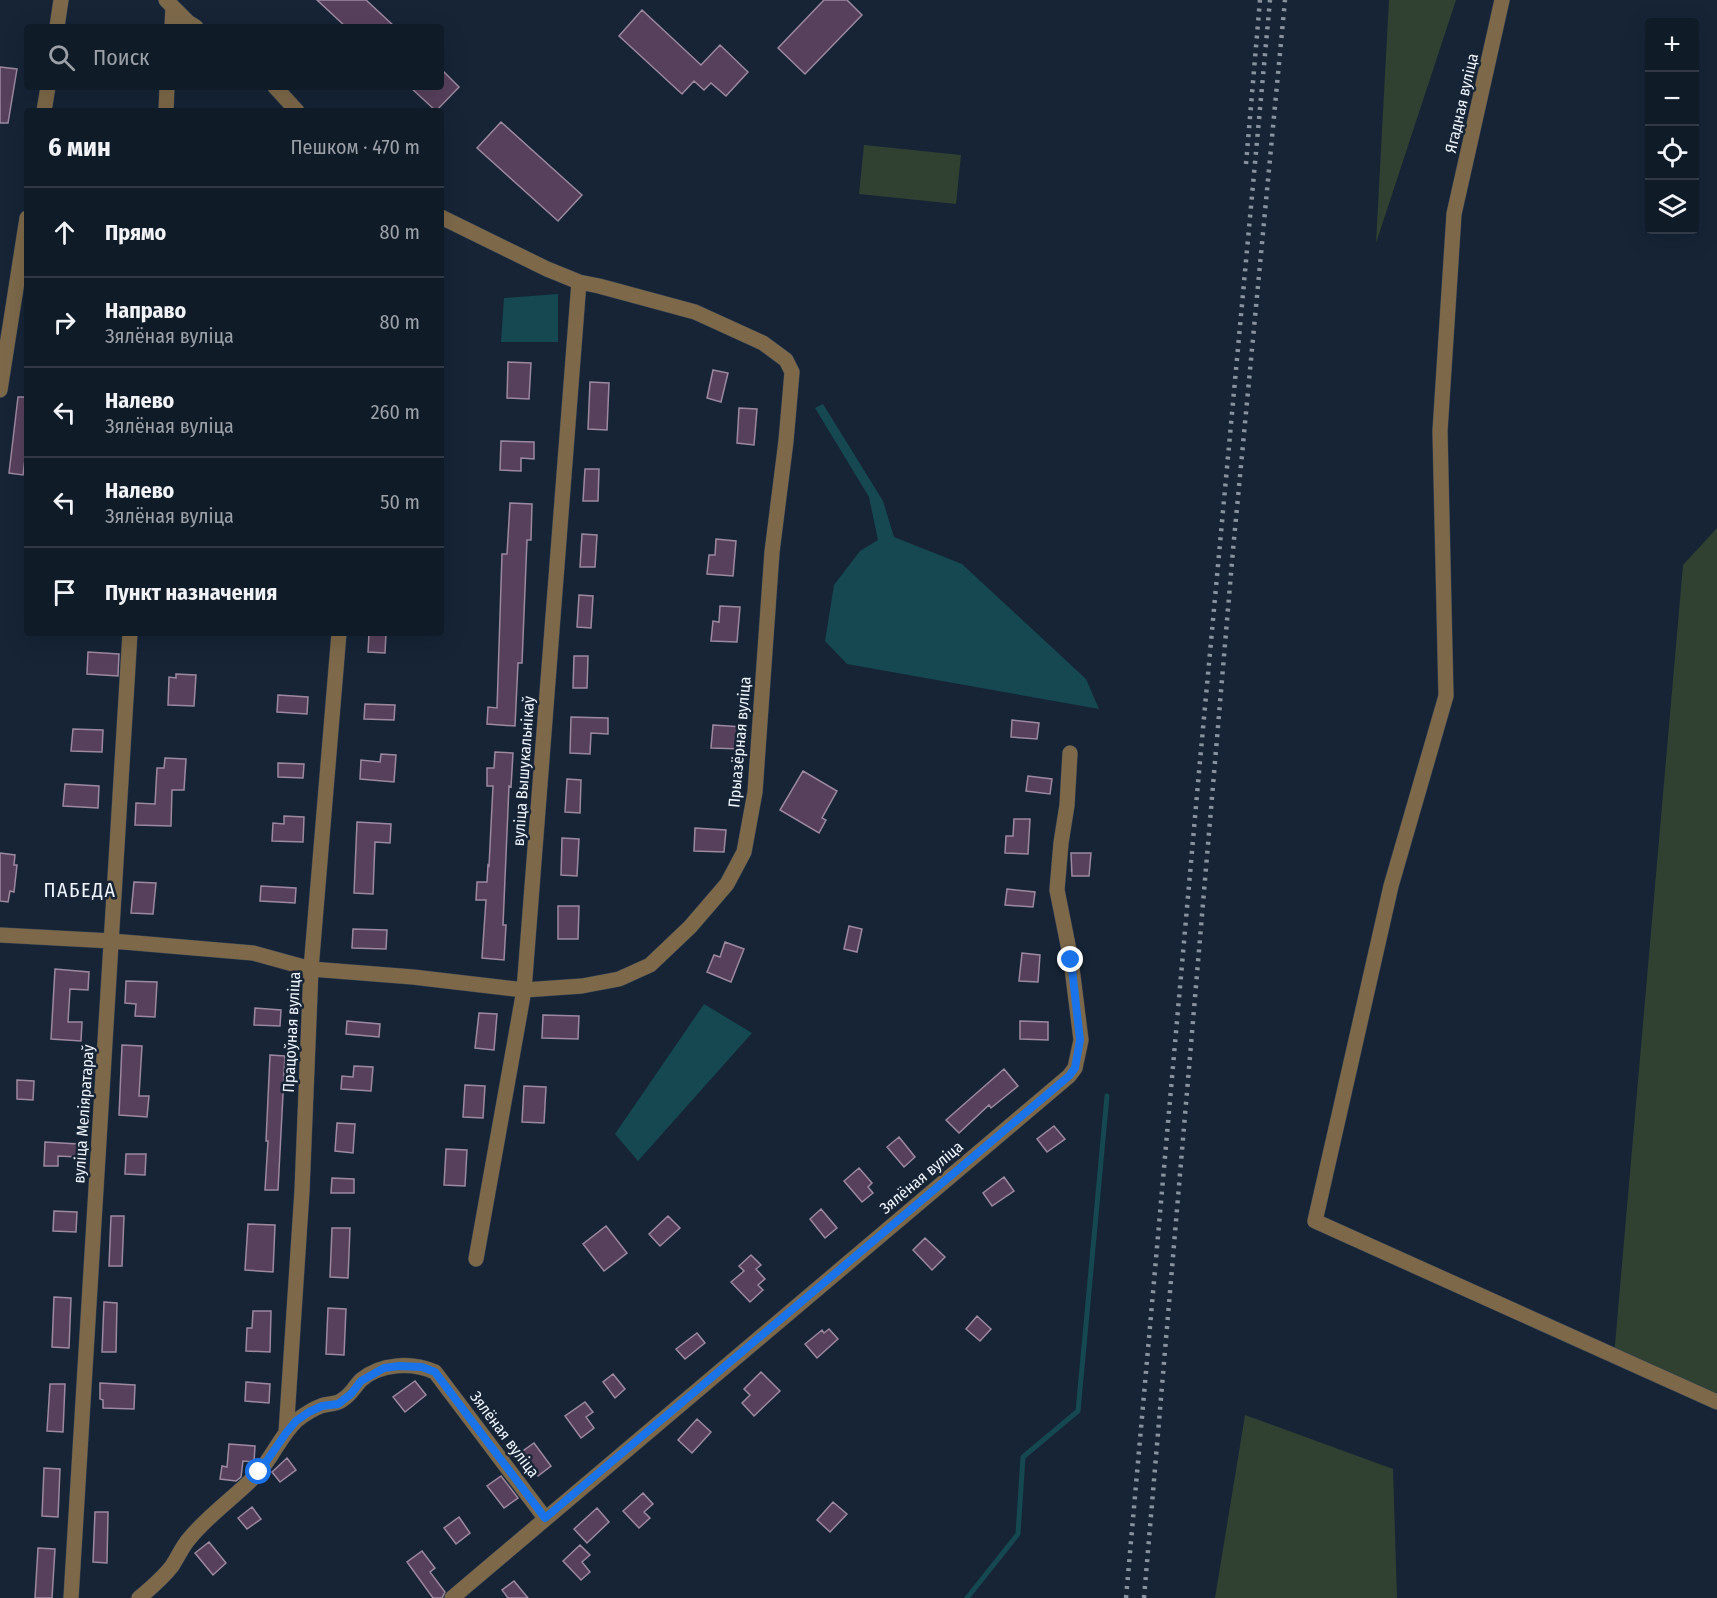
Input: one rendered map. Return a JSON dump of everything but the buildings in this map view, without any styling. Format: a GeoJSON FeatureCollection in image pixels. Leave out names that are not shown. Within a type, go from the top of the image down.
{"type":"FeatureCollection","features":[{"type":"Feature","properties":{"kind":"street"},"geometry":{"type":"LineString","coordinates":[[57,24],[61,0]]}},
{"type":"Feature","properties":{"kind":"street","name":"Ягадная вуліца"},"geometry":{"type":"LineString","coordinates":[[1502,0],[1454,214],[1440,431],[1446,696],[1391,886],[1315,1221],[1717,1402]]}},
{"type":"Feature","properties":{"kind":"street"},"geometry":{"type":"LineString","coordinates":[[170,4],[172,24]]}},
{"type":"Feature","properties":{"kind":"street"},"geometry":{"type":"LineString","coordinates":[[170,4],[191,24]]}},
{"type":"Feature","properties":{"kind":"street"},"geometry":{"type":"LineString","coordinates":[[44,108],[48,90]]}},
{"type":"Feature","properties":{"kind":"street"},"geometry":{"type":"LineString","coordinates":[[166,108],[167,90]]}},
{"type":"Feature","properties":{"kind":"street"},"geometry":{"type":"LineString","coordinates":[[278,90],[294,108]]}},
{"type":"Feature","properties":{"kind":"street"},"geometry":{"type":"LineString","coordinates":[[444,218],[547,269],[579,282]]}},
{"type":"Feature","properties":{"kind":"street"},"geometry":{"type":"LineString","coordinates":[[0,390],[24,237]]}},
{"type":"Feature","properties":{"kind":"street","name":"Прыазёрная вуліца"},"geometry":{"type":"LineString","coordinates":[[0,935],[112,941],[252,953],[311,969],[413,977],[524,990],[582,986],[619,979],[650,965],[690,927],[727,884],[744,852],[755,792],[772,552],[792,372],[786,360],[763,343],[695,312],[579,282]]}},
{"type":"Feature","properties":{"kind":"street","name":"вуліца Вышукальнікаў"},"geometry":{"type":"LineString","coordinates":[[476,1259],[524,990],[579,282]]}},
{"type":"Feature","properties":{"kind":"street","name":"вуліца Меліяратараў"},"geometry":{"type":"LineString","coordinates":[[71,1598],[130,636]]}},
{"type":"Feature","properties":{"kind":"street","name":"Працоўная вуліца"},"geometry":{"type":"LineString","coordinates":[[286,1433],[302,1191],[311,969],[339,636]]}},
{"type":"Feature","properties":{"kind":"street","name":"Зялёная вуліца"},"geometry":{"type":"LineString","coordinates":[[452,1598],[1051,1091],[1075,1068],[1080,1040],[1071,960],[1057,890],[1067,805],[1070,753]]}},
{"type":"Feature","properties":{"kind":"street","name":"Зялёная вуліца"},"geometry":{"type":"LineString","coordinates":[[286,1433],[296,1421],[309,1412],[322,1406],[338,1404],[351,1394],[361,1381],[384,1368],[422,1367],[435,1372],[545,1518]]}},
{"type":"Feature","properties":{"kind":"street"},"geometry":{"type":"LineString","coordinates":[[139,1598],[154,1586],[171,1567],[188,1540],[213,1513],[259,1472],[286,1433]]}},
{"type":"Feature","properties":{"kind":"shaded area"},"geometry":{"type":"Polygon","coordinates":[[[1389,0],[1456,0],[1376,243],[1389,0]]]}},
{"type":"Feature","properties":{"kind":"shaded area"},"geometry":{"type":"Polygon","coordinates":[[[864,145],[961,155],[956,204],[859,194],[864,145]]]}},
{"type":"Feature","properties":{"kind":"shaded area"},"geometry":{"type":"Polygon","coordinates":[[[558,294],[558,342],[501,342],[504,298],[558,294]]]}},
{"type":"Feature","properties":{"kind":"shaded area"},"geometry":{"type":"Polygon","coordinates":[[[823,404],[883,501],[894,537],[962,564],[1086,679],[1099,709],[847,664],[825,641],[834,585],[860,551],[878,540],[869,497],[815,408],[823,404]]]}},
{"type":"Feature","properties":{"kind":"shaded area"},"geometry":{"type":"Polygon","coordinates":[[[1717,528],[1717,1402],[1614,1356],[1683,565],[1717,528]]]}},
{"type":"Feature","properties":{"kind":"shaded area"},"geometry":{"type":"Polygon","coordinates":[[[704,1004],[752,1033],[638,1161],[615,1134],[704,1004]]]}},
{"type":"Feature","properties":{"kind":"shaded area"},"geometry":{"type":"Polygon","coordinates":[[[1245,1415],[1393,1469],[1397,1598],[1215,1598],[1245,1415]]]}},
{"type":"Feature","properties":{"kind":"waterway"},"geometry":{"type":"LineString","coordinates":[[967,1598],[1018,1534],[1023,1457],[1078,1411],[1107,1096]]}},
{"type":"Feature","properties":{"kind":"railway"},"geometry":{"type":"LineString","coordinates":[[1246,164],[1260,0]]}},
{"type":"Feature","properties":{"kind":"railway"},"geometry":{"type":"LineString","coordinates":[[1126,1598],[1270,0]]}},
{"type":"Feature","properties":{"kind":"railway"},"geometry":{"type":"LineString","coordinates":[[1144,1598],[1233,550],[1285,0]]}},
{"type":"Feature","properties":{"kind":"district","name":"ПАБЕДА"},"geometry":{"type":"Point","coordinates":[80,890]}},
{"type":"Feature","properties":{"kind":"route"},"geometry":{"type":"LineString","coordinates":[[259,1472],[286,1433],[296,1421],[309,1412],[322,1406],[338,1404],[351,1394],[361,1381],[384,1368],[422,1367],[435,1372],[545,1518],[1069,1076],[1075,1068],[1080,1040],[1071,960]]}}]}
